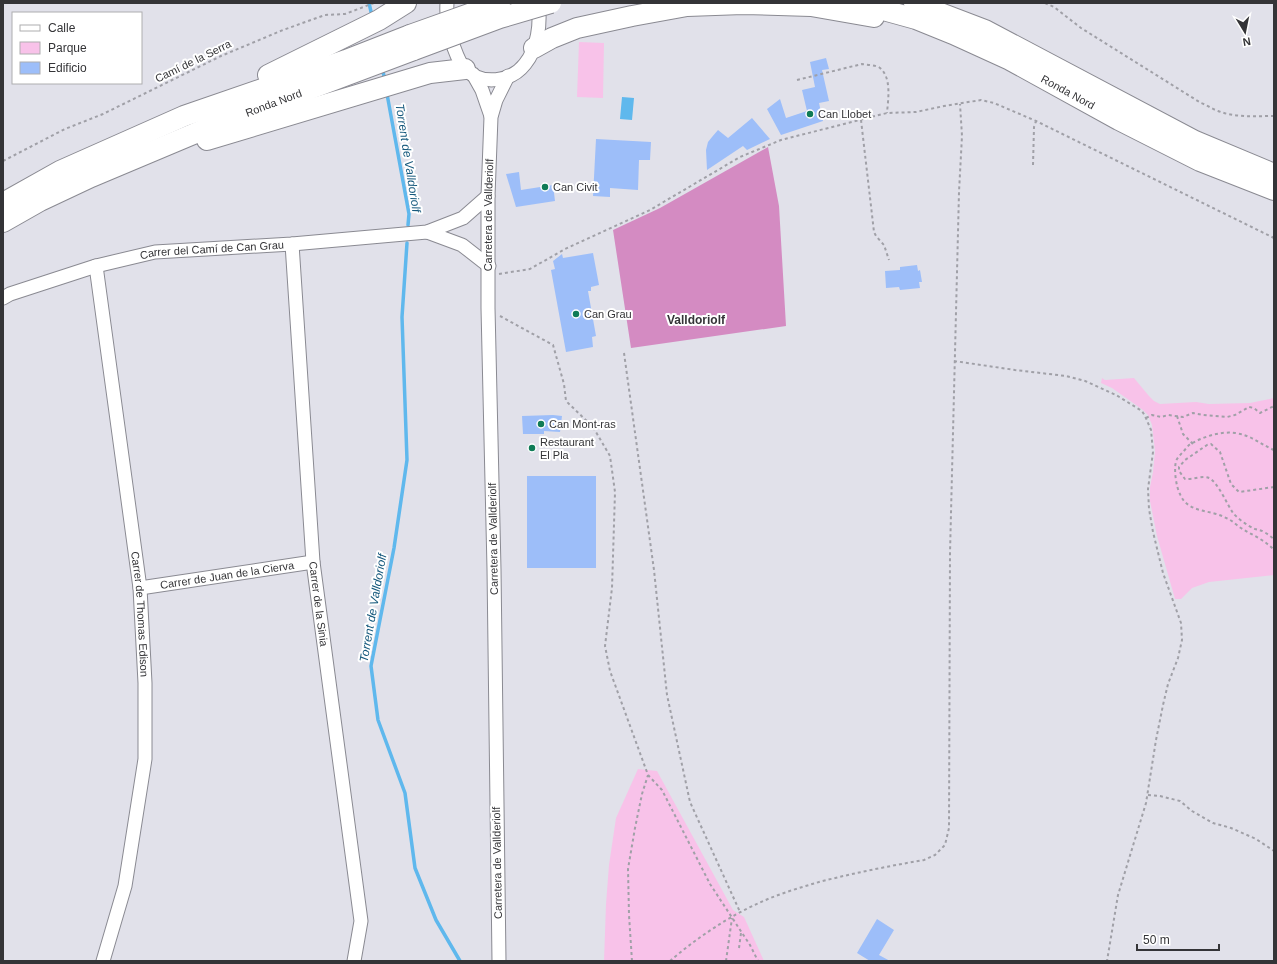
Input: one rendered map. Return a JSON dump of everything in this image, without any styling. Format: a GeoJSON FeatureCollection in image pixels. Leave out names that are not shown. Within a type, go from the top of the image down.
{"type":"FeatureCollection","features":[{"type":"Feature","properties":{"kind":"highway"},"geometry":{"type":"LineString","coordinates":[[184,116],[379,20],[406,3]]}},
{"type":"Feature","properties":{"kind":"highway","name":"Ronda Nord"},"geometry":{"type":"LineString","coordinates":[[3,222],[40,201],[84,180],[412,42],[500,3]]}},
{"type":"Feature","properties":{"kind":"highway","name":"Ronda Nord"},"geometry":{"type":"LineString","coordinates":[[3,203],[60,171],[184,116],[346,60],[551,3]]}},
{"type":"Feature","properties":{"kind":"highway","name":"Ronda Nord"},"geometry":{"type":"LineString","coordinates":[[858,3],[916,19],[953,34],[1010,60],[1119,120],[1200,161],[1274,190]]}},
{"type":"Feature","properties":{"kind":"highway","name":"Ronda Nord"},"geometry":{"type":"LineString","coordinates":[[914,3],[985,30],[1195,141],[1274,174]]}},
{"type":"Feature","properties":{"kind":"highway"},"geometry":{"type":"LineString","coordinates":[[943,3],[968,14],[985,30]]}},
{"type":"Feature","properties":{"kind":"highway"},"geometry":{"type":"LineString","coordinates":[[534,48],[552,38],[577,28],[632,16],[687,6],[743,4],[811,6],[883,19],[917,29],[953,34]]}},
{"type":"Feature","properties":{"kind":"highway"},"geometry":{"type":"LineString","coordinates":[[120,165],[155,158],[202,142],[430,73],[469,72]]}},
{"type":"Feature","properties":{"kind":"highway"},"geometry":{"type":"LineString","coordinates":[[1200,161],[1211,174],[1274,204]]}},
{"type":"Feature","properties":{"kind":"street","name":"Carretera de Vallderiolf"},"geometry":{"type":"LineString","coordinates":[[447,3],[446,16],[448,29],[456,54],[482,90],[491,117]]}},
{"type":"Feature","properties":{"kind":"street"},"geometry":{"type":"LineString","coordinates":[[469,72],[478,78],[493,80],[513,75],[525,64],[534,48],[538,30],[540,13],[538,3]]}},
{"type":"Feature","properties":{"kind":"street","name":"Carretera de Vallderiolf"},"geometry":{"type":"LineString","coordinates":[[499,961],[494,569],[488,308],[488,196],[491,117],[496,100],[508,76]]}},
{"type":"Feature","properties":{"kind":"street","name":"Carrer del Camí de Can Grau"},"geometry":{"type":"LineString","coordinates":[[3,298],[10,294],[96,266],[155,252],[292,244],[427,232],[463,218],[488,196]]}},
{"type":"Feature","properties":{"kind":"street","name":"Carrer del Camí de Can Grau"},"geometry":{"type":"LineString","coordinates":[[427,232],[462,245],[489,271]]}},
{"type":"Feature","properties":{"kind":"street","name":"Carrer de la Sinia"},"geometry":{"type":"LineString","coordinates":[[292,244],[313,562],[361,921],[354,961]]}},
{"type":"Feature","properties":{"kind":"street","name":"Carrer de Thomas Edison"},"geometry":{"type":"LineString","coordinates":[[96,266],[140,588],[145,683],[145,759],[125,886],[103,961]]}},
{"type":"Feature","properties":{"kind":"street","name":"Carrer de Juan de la Cierva"},"geometry":{"type":"LineString","coordinates":[[140,588],[313,562]]}},
{"type":"Feature","properties":{"kind":"path","name":"Camí de la Serra"},"geometry":{"type":"LineString","coordinates":[[3,160],[65,129],[103,114],[221,56],[269,35],[325,15],[345,14],[374,3]]}},
{"type":"Feature","properties":{"kind":"path"},"geometry":{"type":"LineString","coordinates":[[1045,3],[1054,7],[1081,28],[1201,103],[1218,111],[1231,114],[1249,117],[1274,116]]}},
{"type":"Feature","properties":{"kind":"path"},"geometry":{"type":"LineString","coordinates":[[1054,7],[1056,3]]}},
{"type":"Feature","properties":{"kind":"path"},"geometry":{"type":"LineString","coordinates":[[797,80],[862,64],[880,68],[885,74],[887,81],[887,113]]}},
{"type":"Feature","properties":{"kind":"path"},"geometry":{"type":"LineString","coordinates":[[489,271],[530,269],[565,249],[650,210],[740,157],[781,140],[887,113],[916,112],[974,101],[987,101],[994,103],[1036,121],[1274,238]]}},
{"type":"Feature","properties":{"kind":"path"},"geometry":{"type":"LineString","coordinates":[[670,961],[732,917],[760,902],[790,890],[846,875],[924,860],[935,855],[945,845],[949,828],[950,553],[958,192],[962,136],[960,104]]}},
{"type":"Feature","properties":{"kind":"path"},"geometry":{"type":"LineString","coordinates":[[861,120],[874,232],[884,245],[889,260]]}},
{"type":"Feature","properties":{"kind":"path"},"geometry":{"type":"LineString","coordinates":[[1033,165],[1034,127],[1036,121]]}},
{"type":"Feature","properties":{"kind":"path"},"geometry":{"type":"LineString","coordinates":[[488,308],[504,320],[553,346],[564,384],[566,401],[593,427],[610,456],[615,492],[612,588],[605,646],[610,671],[648,775],[662,790],[710,884],[742,932],[758,961]]}},
{"type":"Feature","properties":{"kind":"path"},"geometry":{"type":"LineString","coordinates":[[624,353],[654,570],[667,696],[690,802],[740,912]]}},
{"type":"Feature","properties":{"kind":"path"},"geometry":{"type":"LineString","coordinates":[[954,361],[1076,378],[1116,395],[1142,411],[1151,430],[1153,444],[1148,490],[1151,521],[1163,573],[1178,614],[1182,632],[1180,650],[1163,704],[1155,745],[1148,795],[1118,895],[1107,961]]}},
{"type":"Feature","properties":{"kind":"path"},"geometry":{"type":"LineString","coordinates":[[1146,418],[1152,415],[1168,415],[1183,418],[1193,413],[1227,417],[1235,415],[1249,407],[1254,408],[1260,413],[1274,406]]}},
{"type":"Feature","properties":{"kind":"path"},"geometry":{"type":"LineString","coordinates":[[1177,416],[1183,434],[1193,444]]}},
{"type":"Feature","properties":{"kind":"path"},"geometry":{"type":"LineString","coordinates":[[1274,450],[1254,438],[1237,433],[1212,435],[1188,446],[1178,458],[1175,470],[1180,495],[1185,503],[1192,509],[1219,514],[1228,518],[1268,543],[1274,550]]}},
{"type":"Feature","properties":{"kind":"path"},"geometry":{"type":"LineString","coordinates":[[1274,487],[1239,492],[1231,484],[1220,452],[1211,444],[1207,445],[1185,460],[1179,467],[1179,471],[1185,479],[1192,480],[1204,476],[1210,478],[1220,490],[1223,498],[1238,518],[1255,529],[1264,531],[1274,539]]}},
{"type":"Feature","properties":{"kind":"path"},"geometry":{"type":"LineString","coordinates":[[632,961],[628,869],[642,794],[648,775]]}},
{"type":"Feature","properties":{"kind":"path"},"geometry":{"type":"LineString","coordinates":[[1148,795],[1160,796],[1180,801],[1213,823],[1231,828],[1256,839],[1274,851]]}},
{"type":"Feature","properties":{"kind":"path"},"geometry":{"type":"LineString","coordinates":[[726,961],[732,917]]}},
{"type":"Feature","properties":{"kind":"path"},"geometry":{"type":"LineString","coordinates":[[739,948],[742,932]]}},
{"type":"Feature","properties":{"kind":"green space"},"geometry":{"type":"Polygon","coordinates":[[[579,42],[604,43],[603,98],[577,97],[579,42]]]}},
{"type":"Feature","properties":{"kind":"green space"},"geometry":{"type":"Polygon","coordinates":[[[1102,378],[1105,380],[1134,378],[1154,401],[1160,404],[1196,402],[1209,404],[1250,403],[1274,398],[1274,575],[1209,582],[1192,588],[1181,599],[1175,599],[1157,536],[1150,501],[1150,487],[1155,451],[1152,425],[1148,415],[1143,410],[1112,388],[1101,383],[1102,378]]]}},
{"type":"Feature","properties":{"kind":"green space"},"geometry":{"type":"Polygon","coordinates":[[[638,769],[657,771],[733,910],[744,917],[764,961],[604,961],[609,865],[616,818],[638,769]]]}},
{"type":"Feature","properties":{"kind":"shaded area"},"geometry":{"type":"Polygon","coordinates":[[[768,147],[779,206],[786,326],[631,348],[613,230],[660,208],[768,147]]]}},
{"type":"Feature","properties":{"kind":"water"},"geometry":{"type":"Polygon","coordinates":[[[622,97],[634,98],[632,120],[620,119],[622,97]]]}},
{"type":"Feature","properties":{"kind":"building","name":"Can Llobet"},"geometry":{"type":"Polygon","coordinates":[[[826,58],[829,69],[822,70],[829,101],[819,103],[823,121],[781,135],[767,109],[780,99],[786,118],[807,111],[802,90],[815,87],[810,62],[826,58]]]}},
{"type":"Feature","properties":{"kind":"building"},"geometry":{"type":"Polygon","coordinates":[[[752,118],[770,139],[747,150],[743,146],[707,170],[706,150],[708,142],[718,130],[728,138],[752,118]]]}},
{"type":"Feature","properties":{"kind":"building"},"geometry":{"type":"Polygon","coordinates":[[[596,139],[651,142],[650,160],[639,160],[638,190],[610,188],[610,197],[593,196],[596,139]]]}},
{"type":"Feature","properties":{"kind":"building","name":"Can Civit"},"geometry":{"type":"Polygon","coordinates":[[[519,172],[521,190],[553,185],[555,201],[516,207],[506,174],[519,172]]]}},
{"type":"Feature","properties":{"kind":"building","name":"Can Grau"},"geometry":{"type":"Polygon","coordinates":[[[593,253],[599,285],[591,287],[591,291],[588,291],[596,336],[592,337],[593,347],[566,352],[551,270],[555,269],[553,261],[562,254],[563,258],[593,253]]]}},
{"type":"Feature","properties":{"kind":"building"},"geometry":{"type":"Polygon","coordinates":[[[917,265],[918,271],[920,270],[922,282],[919,282],[920,288],[900,290],[899,287],[886,288],[885,271],[900,270],[900,267],[917,265]]]}},
{"type":"Feature","properties":{"kind":"building","name":"Can Mont-ras"},"geometry":{"type":"Polygon","coordinates":[[[522,416],[562,416],[560,432],[544,431],[544,434],[523,434],[522,416]]]}},
{"type":"Feature","properties":{"kind":"building"},"geometry":{"type":"Polygon","coordinates":[[[527,476],[596,476],[596,568],[527,568],[527,476]]]}},
{"type":"Feature","properties":{"kind":"building"},"geometry":{"type":"Polygon","coordinates":[[[877,919],[894,930],[879,955],[890,961],[870,961],[857,953],[877,919]]]}},
{"type":"Feature","properties":{"kind":"waterway","name":"Torrent de Valldoriolf"},"geometry":{"type":"LineString","coordinates":[[369,3],[372,16]]}},
{"type":"Feature","properties":{"kind":"waterway","name":"Torrent de Valldoriolf"},"geometry":{"type":"LineString","coordinates":[[383,72],[385,80]]}},
{"type":"Feature","properties":{"kind":"waterway","name":"Torrent de Valldoriolf"},"geometry":{"type":"LineString","coordinates":[[387,94],[409,214],[408,225]]}},
{"type":"Feature","properties":{"kind":"waterway","name":"Torrent de Valldoriolf"},"geometry":{"type":"LineString","coordinates":[[407,243],[402,317],[407,460],[394,548],[371,666],[378,720],[405,793],[415,868],[436,920],[460,961]]}},
{"type":"Feature","properties":{"kind":"place","name":"Can Llobet"},"geometry":{"type":"Point","coordinates":[810,114]}},
{"type":"Feature","properties":{"kind":"place","name":"Can Civit"},"geometry":{"type":"Point","coordinates":[545,187]}},
{"type":"Feature","properties":{"kind":"place","name":"Can Grau"},"geometry":{"type":"Point","coordinates":[576,314]}},
{"type":"Feature","properties":{"kind":"place","name":"Can Mont-ras"},"geometry":{"type":"Point","coordinates":[541,424]}},
{"type":"Feature","properties":{"kind":"place","name":"Restaurant El Pla"},"geometry":{"type":"Point","coordinates":[532,448]}},
{"type":"Feature","properties":{"kind":"district","name":"Valldoriolf"},"geometry":{"type":"Point","coordinates":[696,320]}}]}
